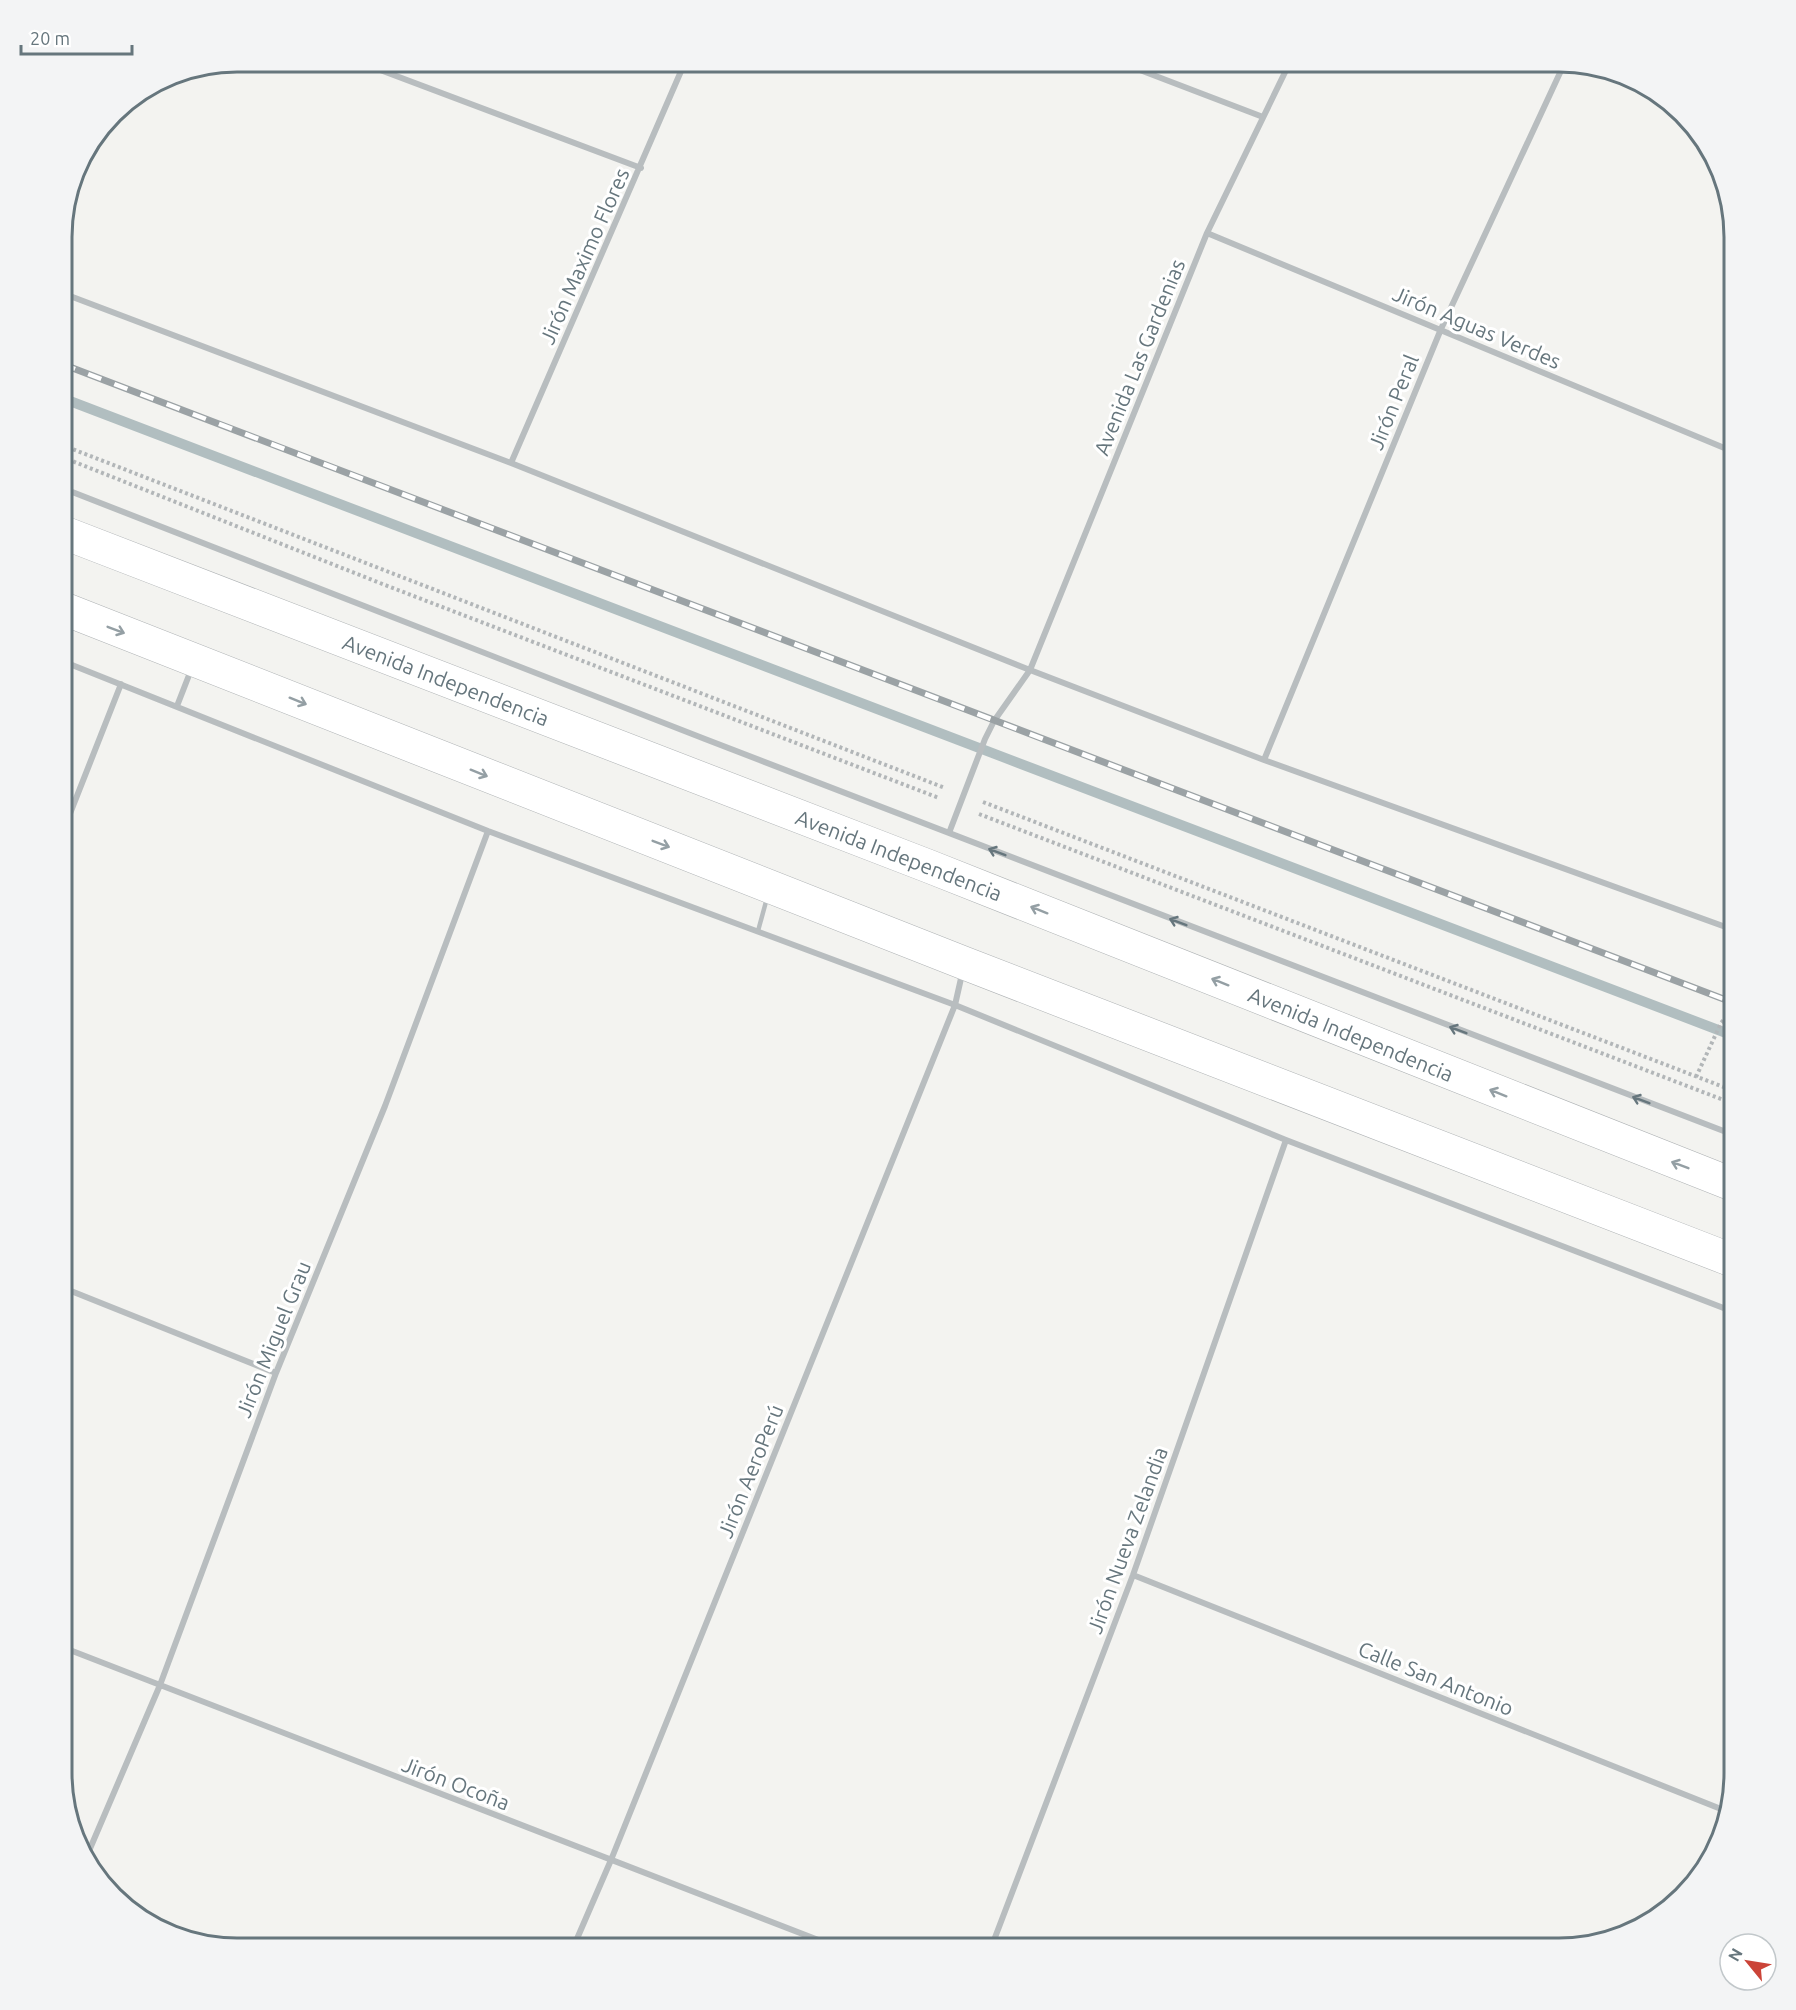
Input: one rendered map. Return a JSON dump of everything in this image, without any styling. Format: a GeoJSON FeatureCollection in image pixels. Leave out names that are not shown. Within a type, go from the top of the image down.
{"type":"FeatureCollection","features":[{"type":"Feature","properties":{"kind":"highway","name":"Avenida Independencia"},"geometry":{"type":"LineString","coordinates":[[72,536],[917,861],[1724,1181]]}},
{"type":"Feature","properties":{"kind":"highway"},"geometry":{"type":"LineString","coordinates":[[72,612],[964,963],[1724,1257]]}},
{"type":"Feature","properties":{"kind":"street"},"geometry":{"type":"LineString","coordinates":[[386,72],[640,168]]}},
{"type":"Feature","properties":{"kind":"street","name":"Jirón Maximo Flores"},"geometry":{"type":"LineString","coordinates":[[511,463],[681,72]]}},
{"type":"Feature","properties":{"kind":"street"},"geometry":{"type":"LineString","coordinates":[[1145,72],[1263,117]]}},
{"type":"Feature","properties":{"kind":"street","name":"Avenida Las Gardenias"},"geometry":{"type":"LineString","coordinates":[[949,833],[985,739],[994,721],[1030,670],[1207,233],[1285,72]]}},
{"type":"Feature","properties":{"kind":"street","name":"Jirón Peral"},"geometry":{"type":"LineString","coordinates":[[1264,760],[1441,329],[1560,72]]}},
{"type":"Feature","properties":{"kind":"street","name":"Jirón Aguas Verdes"},"geometry":{"type":"LineString","coordinates":[[1207,233],[1724,448]]}},
{"type":"Feature","properties":{"kind":"street"},"geometry":{"type":"LineString","coordinates":[[72,297],[511,463],[1030,670],[1264,760],[1724,926]]}},
{"type":"Feature","properties":{"kind":"street","name":"Avenida Independencia"},"geometry":{"type":"LineString","coordinates":[[72,492],[1724,1131]]}},
{"type":"Feature","properties":{"kind":"street"},"geometry":{"type":"LineString","coordinates":[[177,706],[195,660]]}},
{"type":"Feature","properties":{"kind":"street"},"geometry":{"type":"LineString","coordinates":[[72,665],[488,831],[954,1005],[1286,1140],[1724,1308]]}},
{"type":"Feature","properties":{"kind":"street"},"geometry":{"type":"LineString","coordinates":[[72,809],[121,684]]}},
{"type":"Feature","properties":{"kind":"street","name":"Jirón Miguel Grau"},"geometry":{"type":"LineString","coordinates":[[90,1848],[160,1686],[276,1373],[385,1106],[488,831]]}},
{"type":"Feature","properties":{"kind":"street","name":"Jirón AeroPerú"},"geometry":{"type":"LineString","coordinates":[[577,1938],[611,1860],[954,1005],[964,963]]}},
{"type":"Feature","properties":{"kind":"street","name":"Jirón Nueva Zelandia"},"geometry":{"type":"LineString","coordinates":[[995,1938],[1133,1575],[1286,1140]]}},
{"type":"Feature","properties":{"kind":"street"},"geometry":{"type":"LineString","coordinates":[[72,1291],[276,1373]]}},
{"type":"Feature","properties":{"kind":"street","name":"Calle San Antonio"},"geometry":{"type":"LineString","coordinates":[[1133,1575],[1720,1809]]}},
{"type":"Feature","properties":{"kind":"street","name":"Jirón Ocoña"},"geometry":{"type":"LineString","coordinates":[[72,1651],[813,1938]]}},
{"type":"Feature","properties":{"kind":"lane"},"geometry":{"type":"LineString","coordinates":[[758,931],[770,887]]}},
{"type":"Feature","properties":{"kind":"path"},"geometry":{"type":"LineString","coordinates":[[72,449],[1724,1087]]}},
{"type":"Feature","properties":{"kind":"path"},"geometry":{"type":"LineString","coordinates":[[72,461],[385,585],[1724,1100]]}},
{"type":"Feature","properties":{"kind":"path"},"geometry":{"type":"LineString","coordinates":[[1696,1077],[1707,1049],[1724,1020]]}},
{"type":"Feature","properties":{"kind":"waterway"},"geometry":{"type":"LineString","coordinates":[[72,402],[1724,1032]]}},
{"type":"Feature","properties":{"kind":"railway"},"geometry":{"type":"LineString","coordinates":[[72,368],[1724,999]]}}]}
